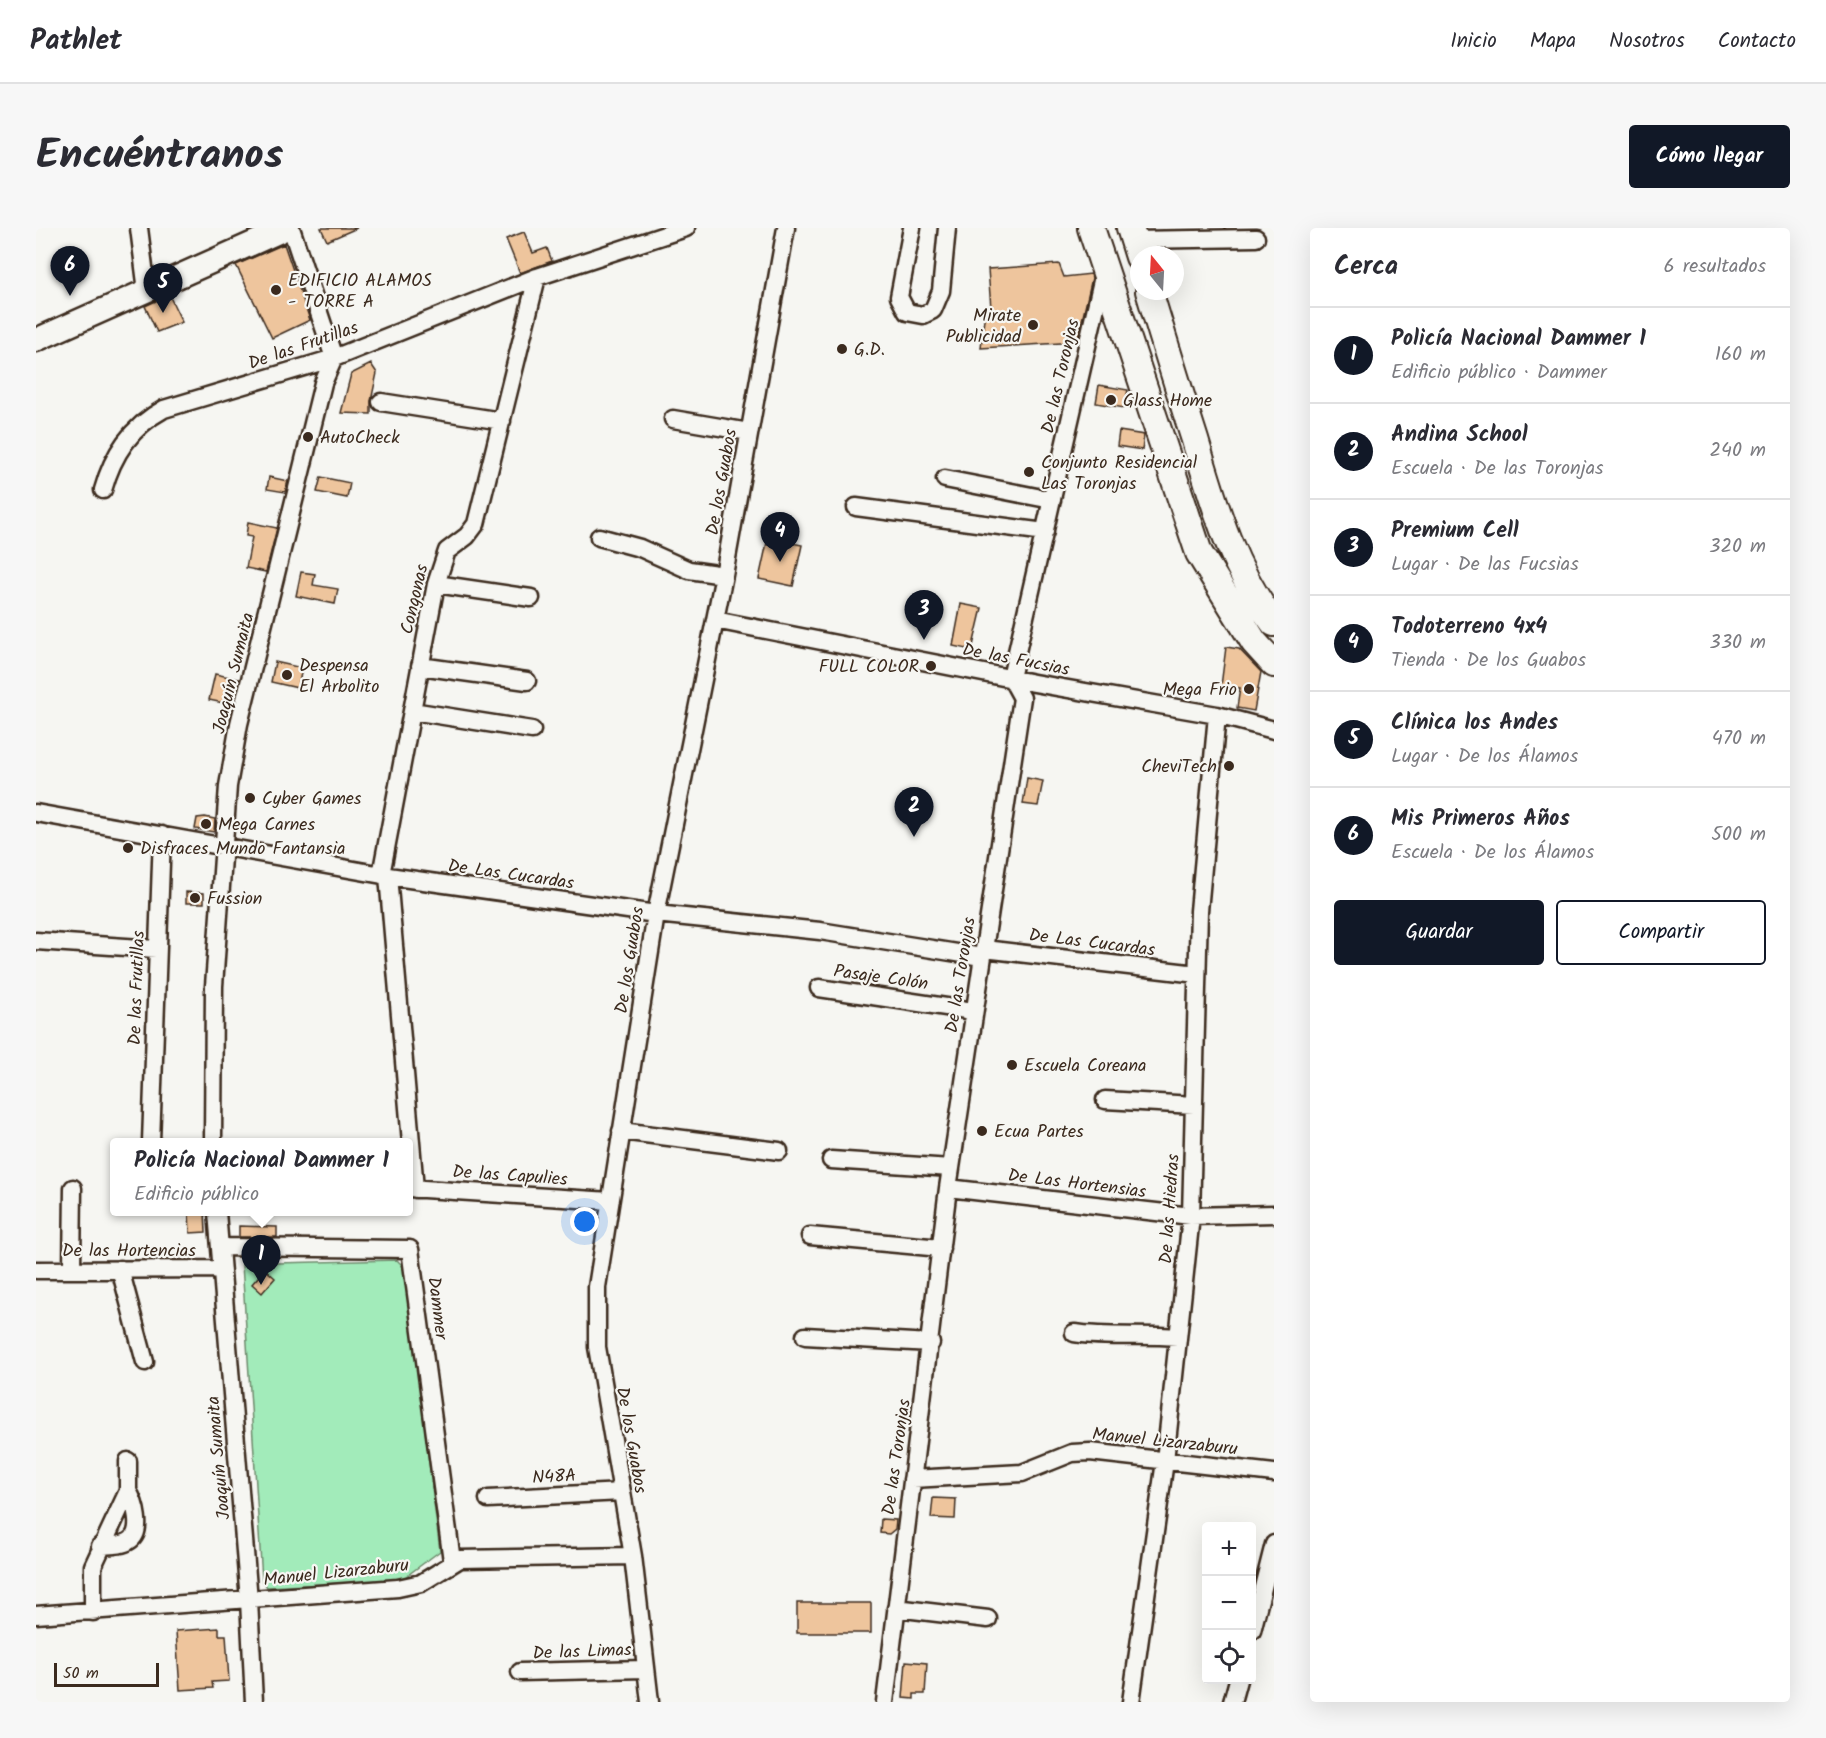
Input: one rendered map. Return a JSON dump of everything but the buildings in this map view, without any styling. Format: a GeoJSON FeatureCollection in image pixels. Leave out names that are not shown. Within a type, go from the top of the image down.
{"type":"FeatureCollection","features":[{"type":"Feature","properties":{"kind":"main road"},"geometry":{"type":"LineString","coordinates":[[1091,228],[1105,265],[1182,509],[1199,553],[1254,642],[1274,664]]}},
{"type":"Feature","properties":{"kind":"main road"},"geometry":{"type":"LineString","coordinates":[[1152,300],[1207,482],[1234,556],[1252,595],[1274,622]]}},
{"type":"Feature","properties":{"kind":"street"},"geometry":{"type":"LineString","coordinates":[[139,228],[147,291]]}},
{"type":"Feature","properties":{"kind":"street"},"geometry":{"type":"LineString","coordinates":[[36,340],[289,228],[334,358]]}},
{"type":"Feature","properties":{"kind":"street","name":"De las Frutillas"},"geometry":{"type":"LineString","coordinates":[[103,490],[118,451],[144,420],[164,409],[334,358],[537,277],[686,228]]}},
{"type":"Feature","properties":{"kind":"street","name":"De los Guabos"},"geometry":{"type":"LineString","coordinates":[[650,1702],[633,1556],[597,1347],[597,1287],[656,914],[724,575],[786,228]]}},
{"type":"Feature","properties":{"kind":"street"},"geometry":{"type":"LineString","coordinates":[[912,228],[899,297],[902,308],[910,314],[917,315],[933,310],[939,299],[947,228]]}},
{"type":"Feature","properties":{"kind":"street"},"geometry":{"type":"LineString","coordinates":[[1134,241],[1256,238]]}},
{"type":"Feature","properties":{"kind":"street","name":"De las Toronjas"},"geometry":{"type":"LineString","coordinates":[[885,1702],[931,1343],[948,1188],[1022,698],[1011,678],[1105,265]]}},
{"type":"Feature","properties":{"kind":"street","name":"Congonas"},"geometry":{"type":"LineString","coordinates":[[407,1138],[384,876],[436,584],[445,555],[476,524],[537,277]]}},
{"type":"Feature","properties":{"kind":"street","name":"Joaquín Sumaita"},"geometry":{"type":"LineString","coordinates":[[213,1138],[214,986],[228,786],[239,724],[323,383],[334,358]]}},
{"type":"Feature","properties":{"kind":"street"},"geometry":{"type":"LineString","coordinates":[[381,402],[502,421]]}},
{"type":"Feature","properties":{"kind":"street"},"geometry":{"type":"LineString","coordinates":[[673,419],[749,432]]}},
{"type":"Feature","properties":{"kind":"street"},"geometry":{"type":"LineString","coordinates":[[945,479],[1052,500]]}},
{"type":"Feature","properties":{"kind":"street"},"geometry":{"type":"LineString","coordinates":[[856,507],[1045,532]]}},
{"type":"Feature","properties":{"kind":"street"},"geometry":{"type":"LineString","coordinates":[[599,537],[639,549],[689,570],[724,575]]}},
{"type":"Feature","properties":{"kind":"street"},"geometry":{"type":"LineString","coordinates":[[436,584],[531,598]]}},
{"type":"Feature","properties":{"kind":"street","name":"De las Fucsias"},"geometry":{"type":"LineString","coordinates":[[715,620],[1011,678],[1217,715],[1274,730]]}},
{"type":"Feature","properties":{"kind":"street"},"geometry":{"type":"LineString","coordinates":[[420,666],[527,681]]}},
{"type":"Feature","properties":{"kind":"street"},"geometry":{"type":"LineString","coordinates":[[412,711],[532,730]]}},
{"type":"Feature","properties":{"kind":"street","name":"De las Hiedras"},"geometry":{"type":"LineString","coordinates":[[1131,1702],[1165,1461],[1191,1216],[1199,911],[1217,715]]}},
{"type":"Feature","properties":{"kind":"street","name":"De Las Cucardas"},"geometry":{"type":"LineString","coordinates":[[36,813],[384,876],[656,914],[820,931],[983,953],[1197,974]]}},
{"type":"Feature","properties":{"kind":"street","name":"De las Frutillas"},"geometry":{"type":"LineString","coordinates":[[151,1138],[155,1082],[156,949],[162,835]]}},
{"type":"Feature","properties":{"kind":"street"},"geometry":{"type":"LineString","coordinates":[[36,941],[156,949]]}},
{"type":"Feature","properties":{"kind":"street","name":"Pasaje Colón"},"geometry":{"type":"LineString","coordinates":[[819,988],[973,1011]]}},
{"type":"Feature","properties":{"kind":"street"},"geometry":{"type":"LineString","coordinates":[[1105,1100],[1194,1105]]}},
{"type":"Feature","properties":{"kind":"street"},"geometry":{"type":"LineString","coordinates":[[621,1131],[779,1151]]}},
{"type":"Feature","properties":{"kind":"street"},"geometry":{"type":"LineString","coordinates":[[831,1160],[951,1168]]}},
{"type":"Feature","properties":{"kind":"street"},"geometry":{"type":"LineString","coordinates":[[72,1269],[73,1188]]}},
{"type":"Feature","properties":{"kind":"street","name":"De las Capulies"},"geometry":{"type":"LineString","coordinates":[[413,1188],[610,1201]]}},
{"type":"Feature","properties":{"kind":"street","name":"De Las Hortensias"},"geometry":{"type":"LineString","coordinates":[[948,1188],[1191,1216],[1274,1214]]}},
{"type":"Feature","properties":{"kind":"street","name":"Joaquín Sumaita"},"geometry":{"type":"LineString","coordinates":[[217,1216],[249,1600],[254,1702]]}},
{"type":"Feature","properties":{"kind":"street"},"geometry":{"type":"LineString","coordinates":[[810,1236],[941,1248]]}},
{"type":"Feature","properties":{"kind":"street","name":"Dammer"},"geometry":{"type":"LineString","coordinates":[[220,1248],[410,1250],[452,1561]]}},
{"type":"Feature","properties":{"kind":"street"},"geometry":{"type":"LineString","coordinates":[[120,1269],[145,1362]]}},
{"type":"Feature","properties":{"kind":"street","name":"De las Hortencias"},"geometry":{"type":"LineString","coordinates":[[36,1270],[221,1269]]}},
{"type":"Feature","properties":{"kind":"street"},"geometry":{"type":"LineString","coordinates":[[1074,1333],[1108,1338],[1132,1334],[1178,1337]]}},
{"type":"Feature","properties":{"kind":"street"},"geometry":{"type":"LineString","coordinates":[[805,1336],[931,1343]]}},
{"type":"Feature","properties":{"kind":"street","name":"Manuel Lizarzaburu"},"geometry":{"type":"LineString","coordinates":[[912,1479],[1022,1473],[1081,1452],[1274,1473]]}},
{"type":"Feature","properties":{"kind":"street"},"geometry":{"type":"LineString","coordinates":[[100,1546],[125,1543],[133,1538],[137,1527],[128,1491],[128,1461]]}},
{"type":"Feature","properties":{"kind":"street"},"geometry":{"type":"LineString","coordinates":[[93,1612],[93,1566],[100,1546],[128,1491]]}},
{"type":"Feature","properties":{"kind":"street","name":"N48A"},"geometry":{"type":"LineString","coordinates":[[488,1499],[622,1492]]}},
{"type":"Feature","properties":{"kind":"street"},"geometry":{"type":"LineString","coordinates":[[1251,1630],[1274,1544]]}},
{"type":"Feature","properties":{"kind":"street"},"geometry":{"type":"LineString","coordinates":[[452,1561],[633,1556]]}},
{"type":"Feature","properties":{"kind":"street","name":"Manuel Lizarzaburu"},"geometry":{"type":"LineString","coordinates":[[36,1615],[410,1587],[431,1578],[452,1561]]}},
{"type":"Feature","properties":{"kind":"street"},"geometry":{"type":"LineString","coordinates":[[896,1608],[988,1619]]}},
{"type":"Feature","properties":{"kind":"street","name":"De las Limas"},"geometry":{"type":"LineString","coordinates":[[520,1672],[645,1669]]}},
{"type":"Feature","properties":{"kind":"street"},"geometry":{"type":"LineString","coordinates":[[1232,1702],[1237,1684]]}},
{"type":"Feature","properties":{"kind":"green space"},"geometry":{"type":"Polygon","coordinates":[[[397,1260],[405,1268],[440,1551],[401,1580],[267,1587],[262,1580],[242,1264],[397,1260]]]}},
{"type":"Feature","properties":{"kind":"place","name":"EDIFICIO ALAMOS - TORRE A"},"geometry":{"type":"Point","coordinates":[276,290]}},
{"type":"Feature","properties":{"kind":"place","name":"Mis Primeros Años"},"geometry":{"type":"Point","coordinates":[70,296]}},
{"type":"Feature","properties":{"kind":"place","name":"Clínica los Andes"},"geometry":{"type":"Point","coordinates":[163,313]}},
{"type":"Feature","properties":{"kind":"place","name":"Mirate Publicidad"},"geometry":{"type":"Point","coordinates":[1033,325]}},
{"type":"Feature","properties":{"kind":"place","name":"G.D."},"geometry":{"type":"Point","coordinates":[842,349]}},
{"type":"Feature","properties":{"kind":"place","name":"Glass Home"},"geometry":{"type":"Point","coordinates":[1111,400]}},
{"type":"Feature","properties":{"kind":"place","name":"AutoCheck"},"geometry":{"type":"Point","coordinates":[308,437]}},
{"type":"Feature","properties":{"kind":"place","name":"Conjunto Residencial Las Toronjas"},"geometry":{"type":"Point","coordinates":[1029,472]}},
{"type":"Feature","properties":{"kind":"place","name":"Todoterreno 4x4"},"geometry":{"type":"Point","coordinates":[780,562]}},
{"type":"Feature","properties":{"kind":"place","name":"Premium Cell"},"geometry":{"type":"Point","coordinates":[924,640]}},
{"type":"Feature","properties":{"kind":"place","name":"FULL COLOR"},"geometry":{"type":"Point","coordinates":[931,666]}},
{"type":"Feature","properties":{"kind":"place","name":"Despensa El Arbolito"},"geometry":{"type":"Point","coordinates":[287,675]}},
{"type":"Feature","properties":{"kind":"place","name":"Mega Frio"},"geometry":{"type":"Point","coordinates":[1249,689]}},
{"type":"Feature","properties":{"kind":"place","name":"CheviTech"},"geometry":{"type":"Point","coordinates":[1229,766]}},
{"type":"Feature","properties":{"kind":"place","name":"Cyber Games"},"geometry":{"type":"Point","coordinates":[250,798]}},
{"type":"Feature","properties":{"kind":"place","name":"Mega Carnes"},"geometry":{"type":"Point","coordinates":[206,824]}},
{"type":"Feature","properties":{"kind":"place","name":"Andina School"},"geometry":{"type":"Point","coordinates":[914,837]}},
{"type":"Feature","properties":{"kind":"place","name":"Disfraces Mundo Fantansia"},"geometry":{"type":"Point","coordinates":[128,848]}},
{"type":"Feature","properties":{"kind":"place","name":"Fussion"},"geometry":{"type":"Point","coordinates":[195,898]}},
{"type":"Feature","properties":{"kind":"place","name":"Escuela Coreana"},"geometry":{"type":"Point","coordinates":[1012,1065]}},
{"type":"Feature","properties":{"kind":"place","name":"Ecua Partes"},"geometry":{"type":"Point","coordinates":[982,1131]}},
{"type":"Feature","properties":{"kind":"place","name":"Policía Nacional Dammer 1"},"geometry":{"type":"Point","coordinates":[261,1285]}}]}
